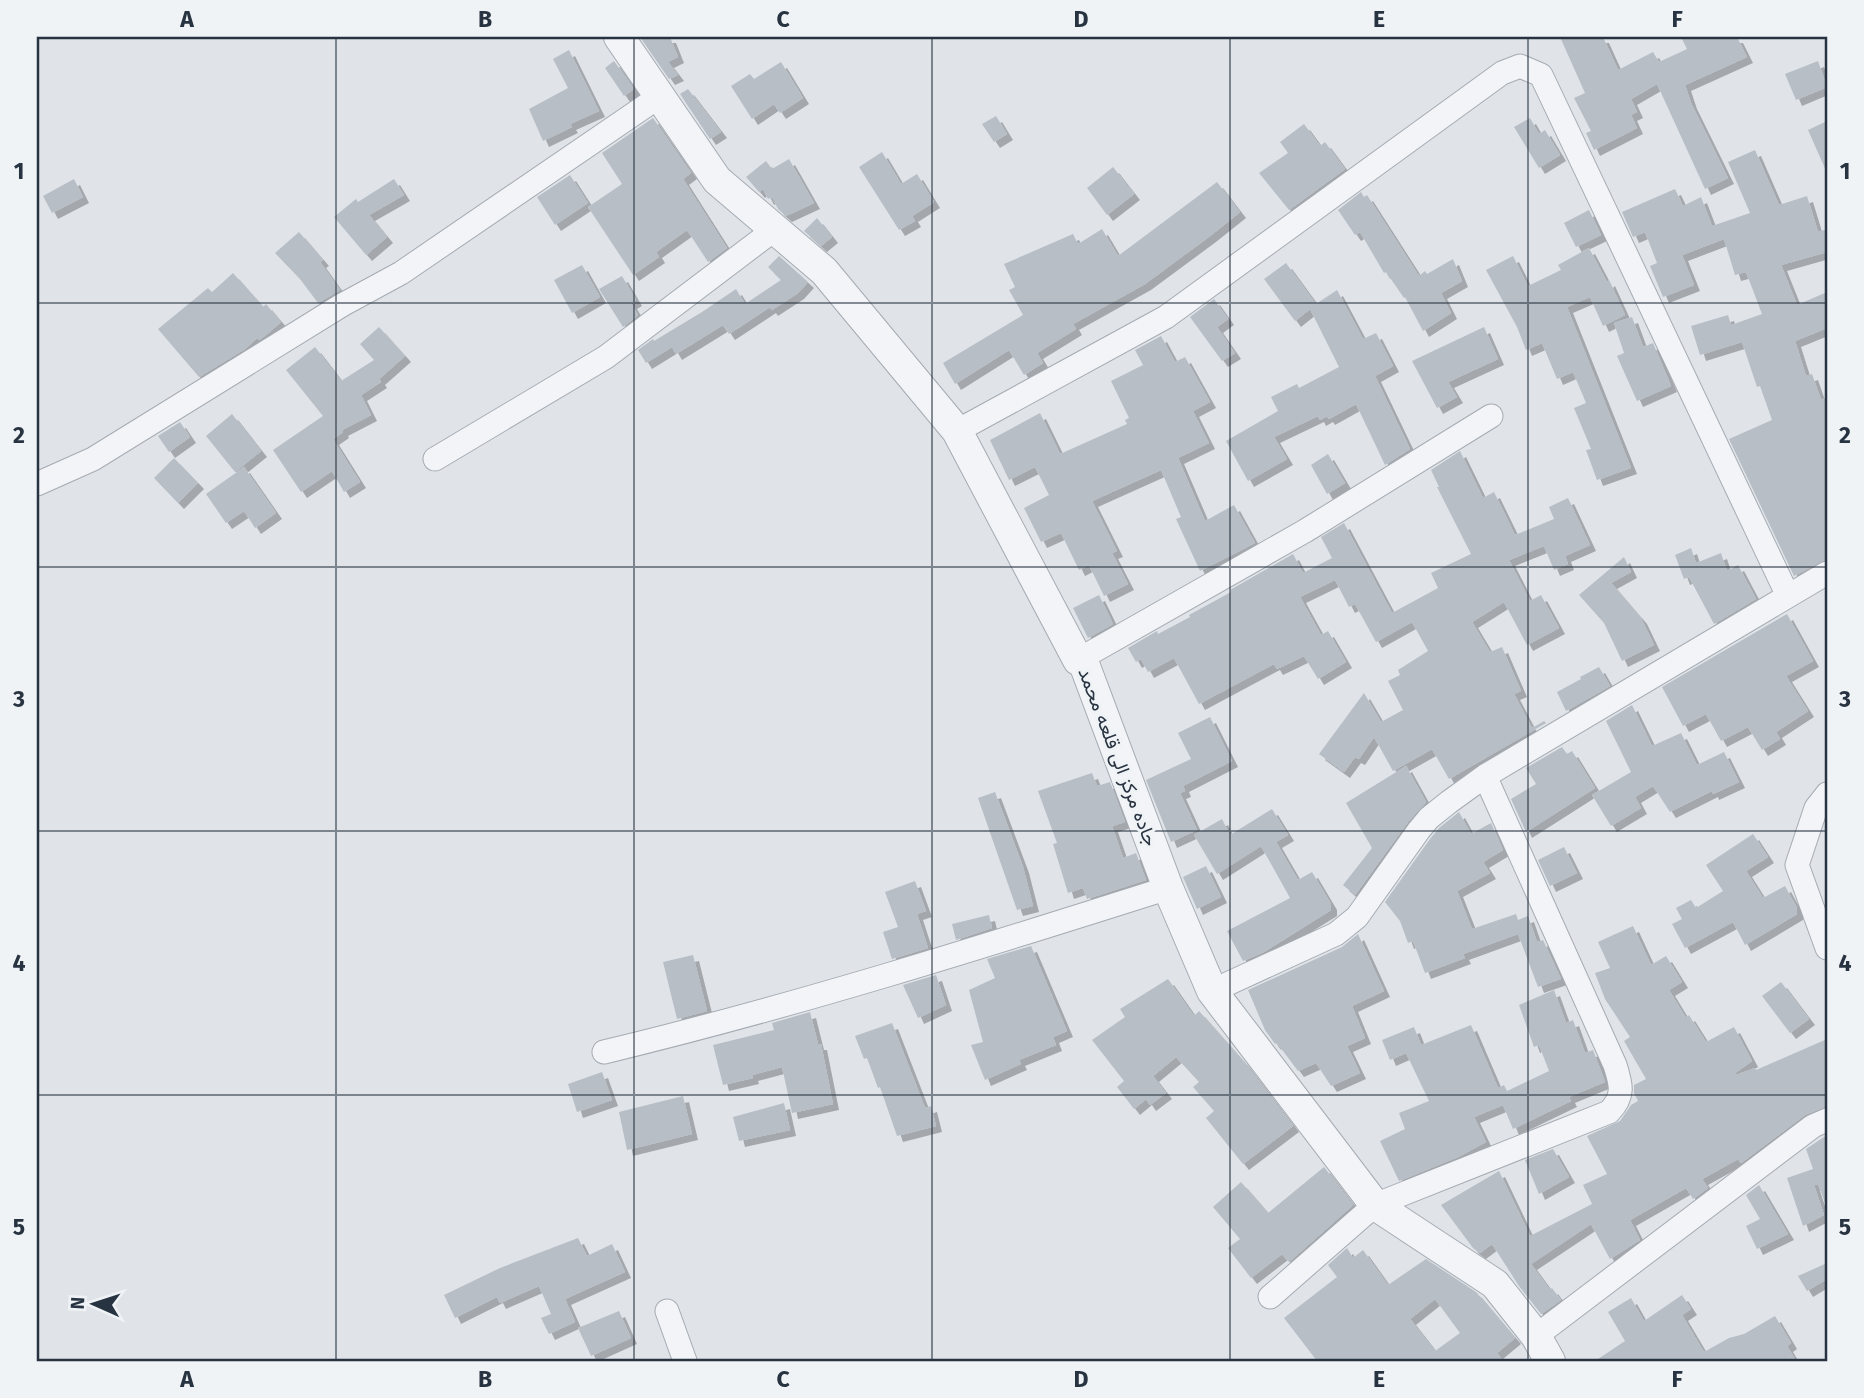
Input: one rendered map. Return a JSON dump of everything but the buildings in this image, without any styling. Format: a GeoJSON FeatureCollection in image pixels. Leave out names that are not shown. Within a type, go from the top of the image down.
{"type":"FeatureCollection","features":[{"type":"Feature","properties":{"kind":"street","name":"جاده مرکز الی قلعه محمد"},"geometry":{"type":"LineString","coordinates":[[619,37],[717,180],[824,271],[957,431],[1078,660],[1083,662],[1168,888],[1212,992],[1375,1205],[1495,1284],[1543,1349]]}},
{"type":"Feature","properties":{"kind":"street"},"geometry":{"type":"LineString","coordinates":[[957,431],[1166,317],[1502,74],[1520,66],[1541,75],[1788,596]]}},
{"type":"Feature","properties":{"kind":"street"},"geometry":{"type":"LineString","coordinates":[[37,484],[93,459],[342,305],[401,273],[660,96]]}},
{"type":"Feature","properties":{"kind":"street"},"geometry":{"type":"LineString","coordinates":[[435,459],[606,357],[775,229]]}},
{"type":"Feature","properties":{"kind":"street"},"geometry":{"type":"LineString","coordinates":[[1078,660],[1305,531],[1491,416]]}},
{"type":"Feature","properties":{"kind":"street"},"geometry":{"type":"LineString","coordinates":[[1212,992],[1336,934],[1348,925],[1429,818],[1485,776],[1827,573]]}},
{"type":"Feature","properties":{"kind":"street"},"geometry":{"type":"LineString","coordinates":[[1270,1297],[1375,1205],[1609,1112],[1617,1104],[1622,1092],[1615,1065],[1485,776]]}},
{"type":"Feature","properties":{"kind":"street"},"geometry":{"type":"LineString","coordinates":[[1827,794],[1816,808],[1797,865],[1827,948]]}},
{"type":"Feature","properties":{"kind":"street"},"geometry":{"type":"LineString","coordinates":[[604,1052],[696,1030],[842,988],[1168,888]]}},
{"type":"Feature","properties":{"kind":"street"},"geometry":{"type":"LineString","coordinates":[[1543,1349],[1813,1126],[1827,1120]]}},
{"type":"Feature","properties":{"kind":"street"},"geometry":{"type":"LineString","coordinates":[[667,1311],[685,1361]]}}]}
